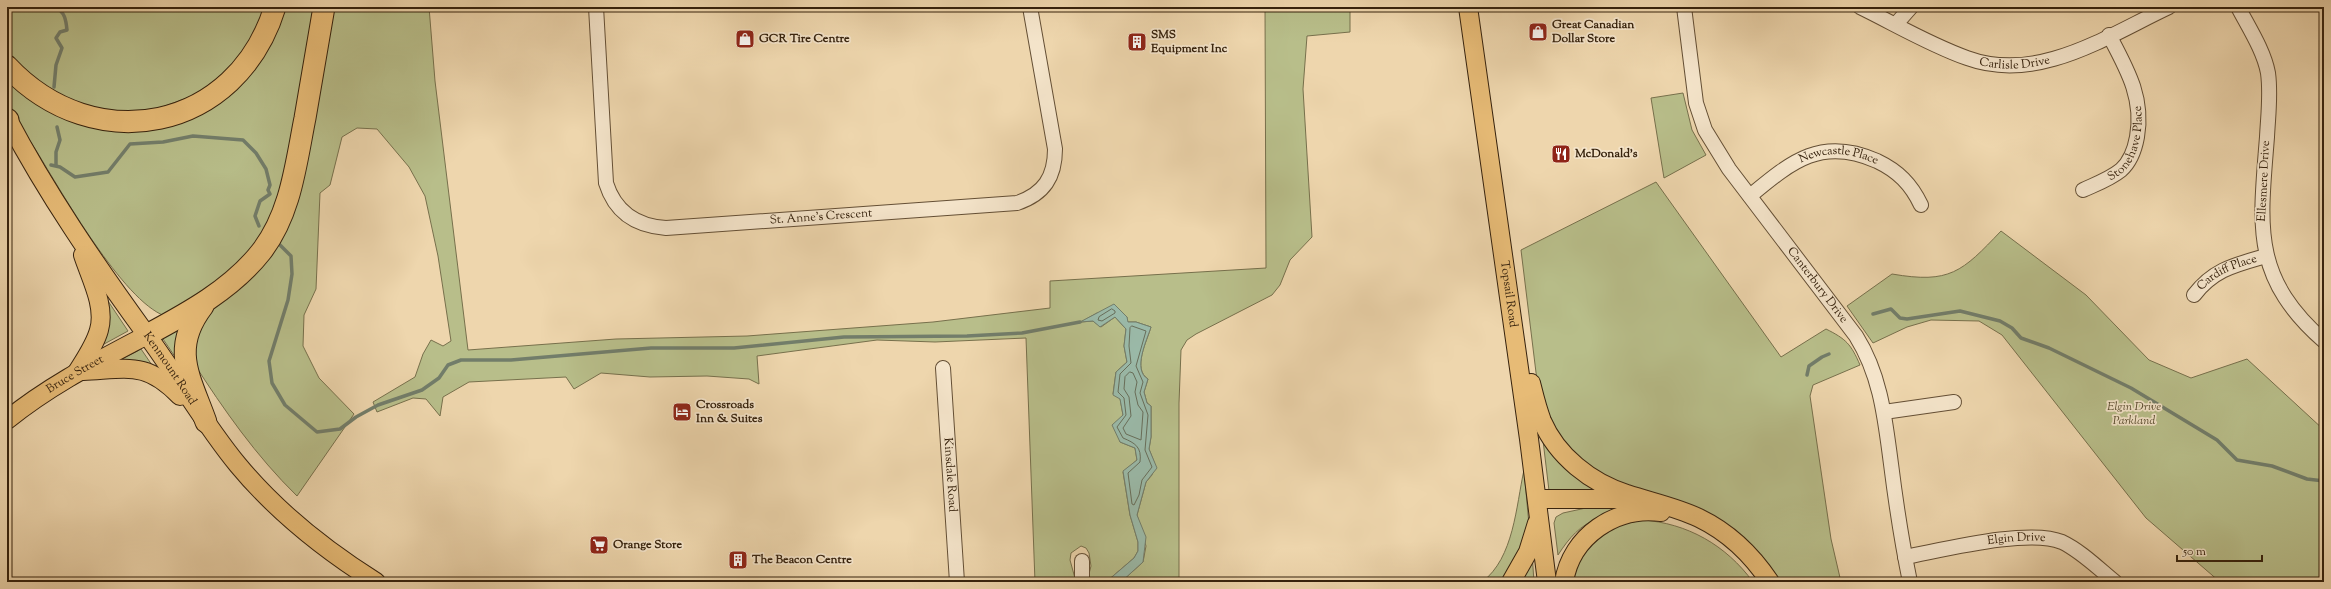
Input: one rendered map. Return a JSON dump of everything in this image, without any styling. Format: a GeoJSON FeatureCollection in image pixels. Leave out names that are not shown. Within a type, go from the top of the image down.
{"type":"FeatureCollection","features":[{"type":"Feature","properties":{"kind":"highway"},"geometry":{"type":"LineString","coordinates":[[7,66],[38,94],[70,112],[107,121],[141,122],[159,119],[196,104],[228,82],[243,67],[259,45],[265,34],[275,7]]}},
{"type":"Feature","properties":{"kind":"highway"},"geometry":{"type":"LineString","coordinates":[[147,335],[180,317],[208,299],[237,277],[262,252],[284,211],[297,160],[324,7]]}},
{"type":"Feature","properties":{"kind":"highway"},"geometry":{"type":"LineString","coordinates":[[206,422],[188,370],[184,349],[188,328],[208,299]]}},
{"type":"Feature","properties":{"kind":"main road","name":"Topsail Road"},"geometry":{"type":"LineString","coordinates":[[1468,7],[1547,582]]}},
{"type":"Feature","properties":{"kind":"main road","name":"Kenmount Road"},"geometry":{"type":"LineString","coordinates":[[7,119],[77,235],[206,422],[245,473],[283,511],[326,547],[376,582]]}},
{"type":"Feature","properties":{"kind":"main road"},"geometry":{"type":"LineString","coordinates":[[77,235],[101,315],[97,336],[77,372]]}},
{"type":"Feature","properties":{"kind":"main road"},"geometry":{"type":"LineString","coordinates":[[1512,319],[1538,412],[1555,442],[1578,468],[1608,487],[1686,512],[1716,527],[1748,553],[1770,582]]}},
{"type":"Feature","properties":{"kind":"main road","name":"Bruce Street"},"geometry":{"type":"LineString","coordinates":[[7,420],[42,393],[77,372],[147,335]]}},
{"type":"Feature","properties":{"kind":"main road"},"geometry":{"type":"LineString","coordinates":[[77,372],[133,368],[151,372],[173,389],[206,422]]}},
{"type":"Feature","properties":{"kind":"main road"},"geometry":{"type":"LineString","coordinates":[[1511,582],[1528,552],[1538,508],[1646,500]]}},
{"type":"Feature","properties":{"kind":"main road"},"geometry":{"type":"LineString","coordinates":[[1564,582],[1571,559],[1590,534],[1620,516],[1643,510],[1673,514],[1711,532],[1739,554],[1762,582]]}},
{"type":"Feature","properties":{"kind":"street","name":"St. Anne's Crescent"},"geometry":{"type":"LineString","coordinates":[[596,7],[594,15],[606,183],[609,194],[622,212],[632,219],[654,227],[666,228],[1017,203],[1028,200],[1047,184],[1055,162],[1055,148],[1030,7]]}},
{"type":"Feature","properties":{"kind":"street","name":"Canterbury Drive"},"geometry":{"type":"LineString","coordinates":[[1684,7],[1696,103],[1701,122],[1718,154],[1865,351],[1876,378],[1884,412],[1910,582]]}},
{"type":"Feature","properties":{"kind":"street","name":"Carlisle Drive"},"geometry":{"type":"LineString","coordinates":[[1860,7],[1968,58],[2000,65],[2018,66],[2054,59],[2075,52],[2169,7]]}},
{"type":"Feature","properties":{"kind":"street"},"geometry":{"type":"LineString","coordinates":[[1896,24],[1911,7]]}},
{"type":"Feature","properties":{"kind":"street","name":"Ellesmere Drive"},"geometry":{"type":"LineString","coordinates":[[2238,7],[2263,58],[2269,86],[2261,212],[2266,256],[2270,270],[2284,297],[2309,328],[2324,341]]}},
{"type":"Feature","properties":{"kind":"street","name":"Stonehave Place"},"geometry":{"type":"LineString","coordinates":[[2083,190],[2109,179],[2122,168],[2131,156],[2139,127],[2139,111],[2133,82],[2109,35]]}},
{"type":"Feature","properties":{"kind":"street","name":"Newcastle Place"},"geometry":{"type":"LineString","coordinates":[[1750,196],[1780,171],[1796,161],[1819,152],[1834,150],[1858,154],[1895,171],[1910,186],[1921,205]]}},
{"type":"Feature","properties":{"kind":"street","name":"Cardiff Place"},"geometry":{"type":"LineString","coordinates":[[2194,295],[2204,282],[2215,274],[2266,256]]}},
{"type":"Feature","properties":{"kind":"street","name":"Kinsdale Road"},"geometry":{"type":"LineString","coordinates":[[943,368],[957,582]]}},
{"type":"Feature","properties":{"kind":"street"},"geometry":{"type":"LineString","coordinates":[[1884,412],[1954,402]]}},
{"type":"Feature","properties":{"kind":"street","name":"Elgin Drive"},"geometry":{"type":"LineString","coordinates":[[1905,557],[1993,542],[2044,538],[2068,546],[2115,582]]}},
{"type":"Feature","properties":{"kind":"street"},"geometry":{"type":"LineString","coordinates":[[1082,561],[1082,582]]}},
{"type":"Feature","properties":{"kind":"green space"},"geometry":{"type":"Polygon","coordinates":[[[7,7],[270,7],[259,35],[212,89],[140,115],[70,106],[7,59],[7,7]]]}},
{"type":"Feature","properties":{"kind":"green space"},"geometry":{"type":"Polygon","coordinates":[[[282,7],[319,7],[280,206],[242,266],[165,316],[148,306],[131,290],[112,268],[94,243],[12,111],[6,96],[7,75],[54,112],[193,112],[282,7]]]}},
{"type":"Feature","properties":{"kind":"green space"},"geometry":{"type":"Polygon","coordinates":[[[330,7],[429,7],[435,81],[468,350],[616,339],[747,336],[933,322],[1050,308],[1050,281],[1266,268],[1265,7],[1350,7],[1350,32],[1307,36],[1303,89],[1312,237],[1290,260],[1280,285],[1272,295],[1196,334],[1187,340],[1181,350],[1179,403],[1180,582],[1121,582],[1143,562],[1146,546],[1137,515],[1146,482],[1152,475],[1154,462],[1149,449],[1151,437],[1151,406],[1147,403],[1144,392],[1148,379],[1143,374],[1141,369],[1142,354],[1151,327],[1136,322],[1127,322],[1127,317],[1122,312],[1097,313],[1081,322],[1093,321],[1101,327],[1115,317],[1126,329],[1124,346],[1127,362],[1116,372],[1113,394],[1120,398],[1123,415],[1120,442],[1135,448],[1137,460],[1123,472],[1130,515],[1138,542],[1138,551],[1134,558],[1106,582],[1087,582],[1091,566],[1089,553],[1086,548],[1081,546],[1071,553],[1070,560],[1076,582],[1035,582],[1026,338],[935,342],[877,340],[757,356],[759,384],[749,379],[707,376],[650,377],[601,373],[574,389],[566,377],[469,382],[443,397],[440,416],[426,399],[413,398],[377,412],[373,402],[415,377],[423,354],[431,340],[443,346],[451,341],[438,256],[425,196],[409,167],[377,129],[357,128],[342,137],[330,185],[320,193],[316,289],[304,315],[303,346],[319,378],[354,414],[297,496],[254,449],[193,362],[200,317],[268,252],[330,7]]]}},
{"type":"Feature","properties":{"kind":"green space"},"geometry":{"type":"Polygon","coordinates":[[[1683,93],[1692,130],[1706,155],[1664,178],[1651,98],[1683,93]]]}},
{"type":"Feature","properties":{"kind":"green space"},"geometry":{"type":"Polygon","coordinates":[[[1656,182],[1781,357],[1826,329],[1843,339],[1851,347],[1857,358],[1860,365],[1813,385],[1810,396],[1831,539],[1841,582],[1777,582],[1757,553],[1618,486],[1567,450],[1539,397],[1521,250],[1656,182]]]}},
{"type":"Feature","properties":{"kind":"green space","name":"Elgin Drive Parkland"},"geometry":{"type":"Polygon","coordinates":[[[2001,231],[2086,295],[2149,360],[2191,378],[2247,359],[2324,430],[2324,582],[2220,582],[2146,518],[2002,335],[1979,321],[1931,320],[1907,327],[1873,343],[1847,306],[1892,274],[1912,277],[1928,277],[1942,276],[1954,272],[1976,256],[2001,231]]]}},
{"type":"Feature","properties":{"kind":"green space"},"geometry":{"type":"Polygon","coordinates":[[[98,286],[128,331],[95,349],[98,286]]]}},
{"type":"Feature","properties":{"kind":"green space"},"geometry":{"type":"Polygon","coordinates":[[[186,319],[182,367],[161,336],[186,319]]]}},
{"type":"Feature","properties":{"kind":"green space"},"geometry":{"type":"Polygon","coordinates":[[[141,349],[154,368],[108,366],[141,349]]]}},
{"type":"Feature","properties":{"kind":"green space"},"geometry":{"type":"Polygon","coordinates":[[[1542,432],[1605,490],[1550,499],[1542,432]]]}},
{"type":"Feature","properties":{"kind":"green space"},"geometry":{"type":"Polygon","coordinates":[[[1524,470],[1529,525],[1524,545],[1504,582],[1482,582],[1493,572],[1507,546],[1516,515],[1524,470]]]}},
{"type":"Feature","properties":{"kind":"green space"},"geometry":{"type":"Polygon","coordinates":[[[1609,503],[1660,512],[1599,518],[1581,528],[1566,543],[1558,555],[1554,523],[1556,517],[1563,513],[1609,503]]]}},
{"type":"Feature","properties":{"kind":"green space"},"geometry":{"type":"Polygon","coordinates":[[[1642,520],[1675,526],[1704,538],[1731,557],[1753,582],[1568,582],[1593,531],[1642,520]]]}},
{"type":"Feature","properties":{"kind":"green space"},"geometry":{"type":"Polygon","coordinates":[[[1532,553],[1534,582],[1517,582],[1532,553]]]}},
{"type":"Feature","properties":{"kind":"water"},"geometry":{"type":"Polygon","coordinates":[[[1114,304],[1127,317],[1128,322],[1136,322],[1151,327],[1142,354],[1141,369],[1143,375],[1148,379],[1144,392],[1147,403],[1151,406],[1151,437],[1149,449],[1157,468],[1146,482],[1137,515],[1146,537],[1143,562],[1121,582],[1106,582],[1134,558],[1138,551],[1138,542],[1130,515],[1123,471],[1137,460],[1135,448],[1120,442],[1112,425],[1123,415],[1120,399],[1113,395],[1116,372],[1127,362],[1124,346],[1126,329],[1115,317],[1100,327],[1093,321],[1080,322],[1114,304]]]}},
{"type":"Feature","properties":{"kind":"waterway"},"geometry":{"type":"LineString","coordinates":[[54,87],[56,65],[62,48],[56,38],[60,32],[67,30],[63,14],[55,7]]}},
{"type":"Feature","properties":{"kind":"waterway"},"geometry":{"type":"LineString","coordinates":[[56,165],[56,152],[60,140],[57,127]]}},
{"type":"Feature","properties":{"kind":"waterway"},"geometry":{"type":"LineString","coordinates":[[51,165],[60,167],[75,177],[108,172],[130,144],[163,142],[193,136],[243,140],[256,153],[266,169],[270,185],[268,190],[270,194],[260,201],[255,216],[259,226]]}},
{"type":"Feature","properties":{"kind":"waterway"},"geometry":{"type":"LineString","coordinates":[[280,245],[291,256],[292,274],[288,300],[269,361],[272,383],[285,405],[317,432],[340,429],[356,417],[378,405],[422,390],[439,378],[448,365],[461,360],[511,360],[651,348],[734,348],[844,337],[967,336],[1022,333],[1080,322]]}},
{"type":"Feature","properties":{"kind":"waterway"},"geometry":{"type":"LineString","coordinates":[[1873,314],[1891,309],[1900,318],[1907,319],[1960,311],[2000,321],[2012,328],[2021,338],[2049,348],[2131,388],[2217,440],[2237,460],[2272,466],[2307,479],[2324,481]]}},
{"type":"Feature","properties":{"kind":"waterway"},"geometry":{"type":"LineString","coordinates":[[1807,375],[1809,366],[1829,354]]}},
{"type":"Feature","properties":{"kind":"place","name":"Great Canadian Dollar Store"},"geometry":{"type":"Point","coordinates":[1538,32]}},
{"type":"Feature","properties":{"kind":"place","name":"GCR Tire Centre"},"geometry":{"type":"Point","coordinates":[745,39]}},
{"type":"Feature","properties":{"kind":"place","name":"SMS Equipment Inc"},"geometry":{"type":"Point","coordinates":[1137,42]}},
{"type":"Feature","properties":{"kind":"place","name":"McDonald's"},"geometry":{"type":"Point","coordinates":[1561,154]}},
{"type":"Feature","properties":{"kind":"place","name":"Crossroads Inn & Suites"},"geometry":{"type":"Point","coordinates":[682,412]}},
{"type":"Feature","properties":{"kind":"place","name":"Orange Store"},"geometry":{"type":"Point","coordinates":[599,545]}},
{"type":"Feature","properties":{"kind":"place","name":"The Beacon Centre"},"geometry":{"type":"Point","coordinates":[738,560]}}]}
